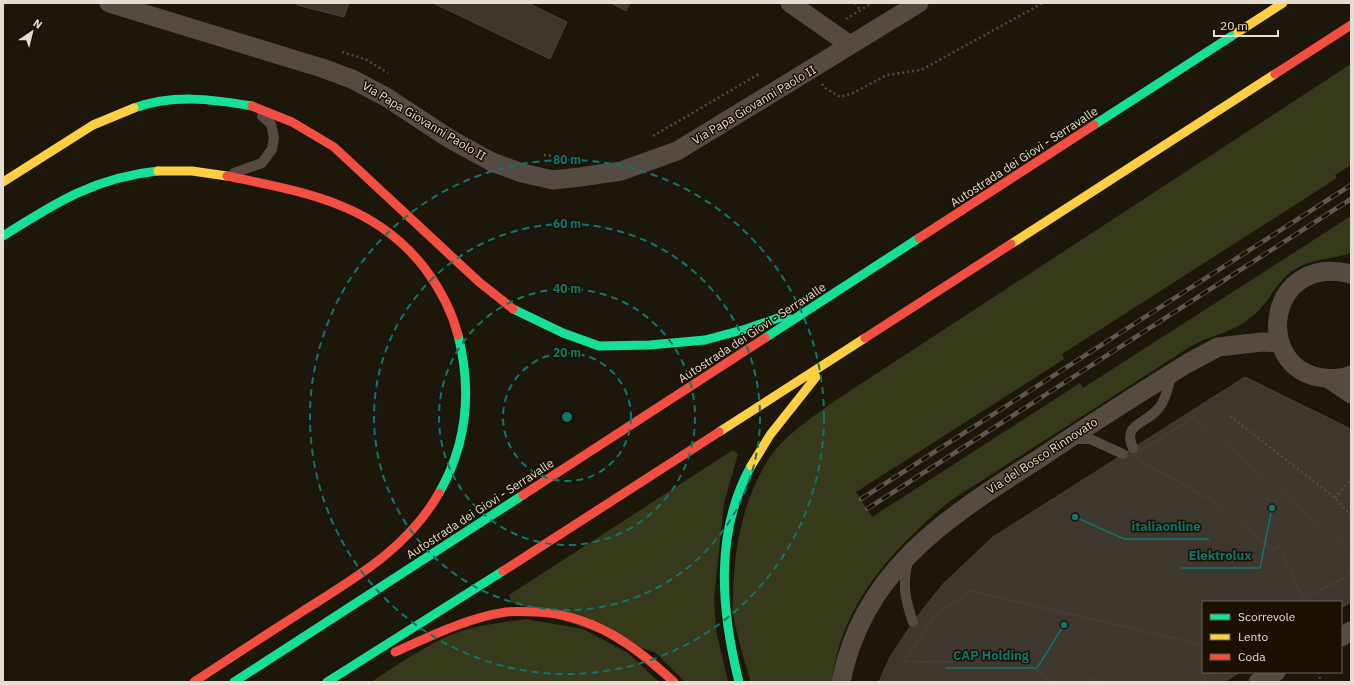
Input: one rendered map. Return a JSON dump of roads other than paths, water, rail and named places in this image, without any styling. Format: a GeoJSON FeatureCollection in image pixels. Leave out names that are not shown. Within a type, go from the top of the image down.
{"type":"FeatureCollection","features":[{"type":"Feature","properties":{"kind":"main road","name":"Autostrada dei Giovi - Serravalle"},"geometry":{"type":"LineString","coordinates":[[234,682],[1283,3]]}},
{"type":"Feature","properties":{"kind":"main road"},"geometry":{"type":"LineString","coordinates":[[331,680],[1351,25]]}},
{"type":"Feature","properties":{"kind":"main road"},"geometry":{"type":"LineString","coordinates":[[3,182],[111,115],[155,101],[195,98],[252,106],[292,122],[334,147],[479,282],[516,311],[563,333],[599,346],[650,345],[705,340],[746,329],[820,303]]}},
{"type":"Feature","properties":{"kind":"main road"},"geometry":{"type":"LineString","coordinates":[[3,236],[66,197],[98,182],[120,176],[168,169],[192,170],[314,195],[351,208],[385,229],[409,250],[433,280],[448,307],[457,329],[466,366],[467,408],[461,444],[448,478],[426,515],[403,542],[369,568],[194,682]]}},
{"type":"Feature","properties":{"kind":"main road"},"geometry":{"type":"LineString","coordinates":[[739,682],[725,623],[723,593],[723,562],[733,511],[747,474],[761,449],[827,362]]}},
{"type":"Feature","properties":{"kind":"main road"},"geometry":{"type":"LineString","coordinates":[[331,680],[450,628],[478,619],[508,612],[542,611],[573,616],[599,626],[621,637],[650,659],[674,682]]}},
{"type":"Feature","properties":{"kind":"street","name":"Via Papa Giovanni Paolo II"},"geometry":{"type":"LineString","coordinates":[[109,3],[352,78],[386,97],[450,139],[492,162],[522,173],[553,180],[621,171],[677,151],[919,3]]}},
{"type":"Feature","properties":{"kind":"street"},"geometry":{"type":"LineString","coordinates":[[790,3],[850,45]]}},
{"type":"Feature","properties":{"kind":"street"},"geometry":{"type":"LineString","coordinates":[[1346,269],[1318,272],[1302,279],[1288,291],[1280,307],[1277,325],[1280,343],[1288,357],[1299,368],[1313,376],[1329,379],[1351,376]]}},
{"type":"Feature","properties":{"kind":"street","name":"Via del Bosco Rinnovato"},"geometry":{"type":"LineString","coordinates":[[841,682],[844,667],[853,642],[864,616],[876,596],[896,568],[910,553],[962,509],[1172,373],[1218,347],[1262,342],[1280,343]]}},
{"type":"Feature","properties":{"kind":"street"},"geometry":{"type":"LineString","coordinates":[[1329,379],[1351,394]]}},
{"type":"Feature","properties":{"kind":"street"},"geometry":{"type":"LineString","coordinates":[[1342,636],[1351,631]]}},
{"type":"Feature","properties":{"kind":"street","name":"Via del Bosco Rinnovato"},"geometry":{"type":"LineString","coordinates":[[849,682],[853,642]]}},
{"type":"Feature","properties":{"kind":"street"},"geometry":{"type":"LineString","coordinates":[[1258,682],[1274,673]]}},
{"type":"Feature","properties":{"kind":"street"},"geometry":{"type":"LineString","coordinates":[[1271,682],[1279,673]]}},
{"type":"Feature","properties":{"kind":"lane"},"geometry":{"type":"LineString","coordinates":[[227,176],[262,163],[272,149],[274,138],[271,124],[252,106]]}},
{"type":"Feature","properties":{"kind":"lane"},"geometry":{"type":"LineString","coordinates":[[1133,448],[1129,441],[1130,432],[1136,425],[1157,411],[1166,394],[1172,373]]}},
{"type":"Feature","properties":{"kind":"lane"},"geometry":{"type":"LineString","coordinates":[[1068,439],[1090,439],[1123,454]]}},
{"type":"Feature","properties":{"kind":"lane"},"geometry":{"type":"LineString","coordinates":[[910,553],[904,577],[905,599],[913,622]]}},
{"type":"Feature","properties":{"kind":"railway"},"geometry":{"type":"LineString","coordinates":[[861,499],[1351,185]]}},
{"type":"Feature","properties":{"kind":"railway"},"geometry":{"type":"LineString","coordinates":[[867,509],[1351,199]]}},
{"type":"Feature","properties":{"kind":"place","name":"Elektrolux"},"geometry":{"type":"Point","coordinates":[1272,508]}},
{"type":"Feature","properties":{"kind":"place","name":"italiaonline"},"geometry":{"type":"Point","coordinates":[1075,517]}},
{"type":"Feature","properties":{"kind":"place","name":"CAP Holding"},"geometry":{"type":"Point","coordinates":[1064,625]}}]}
